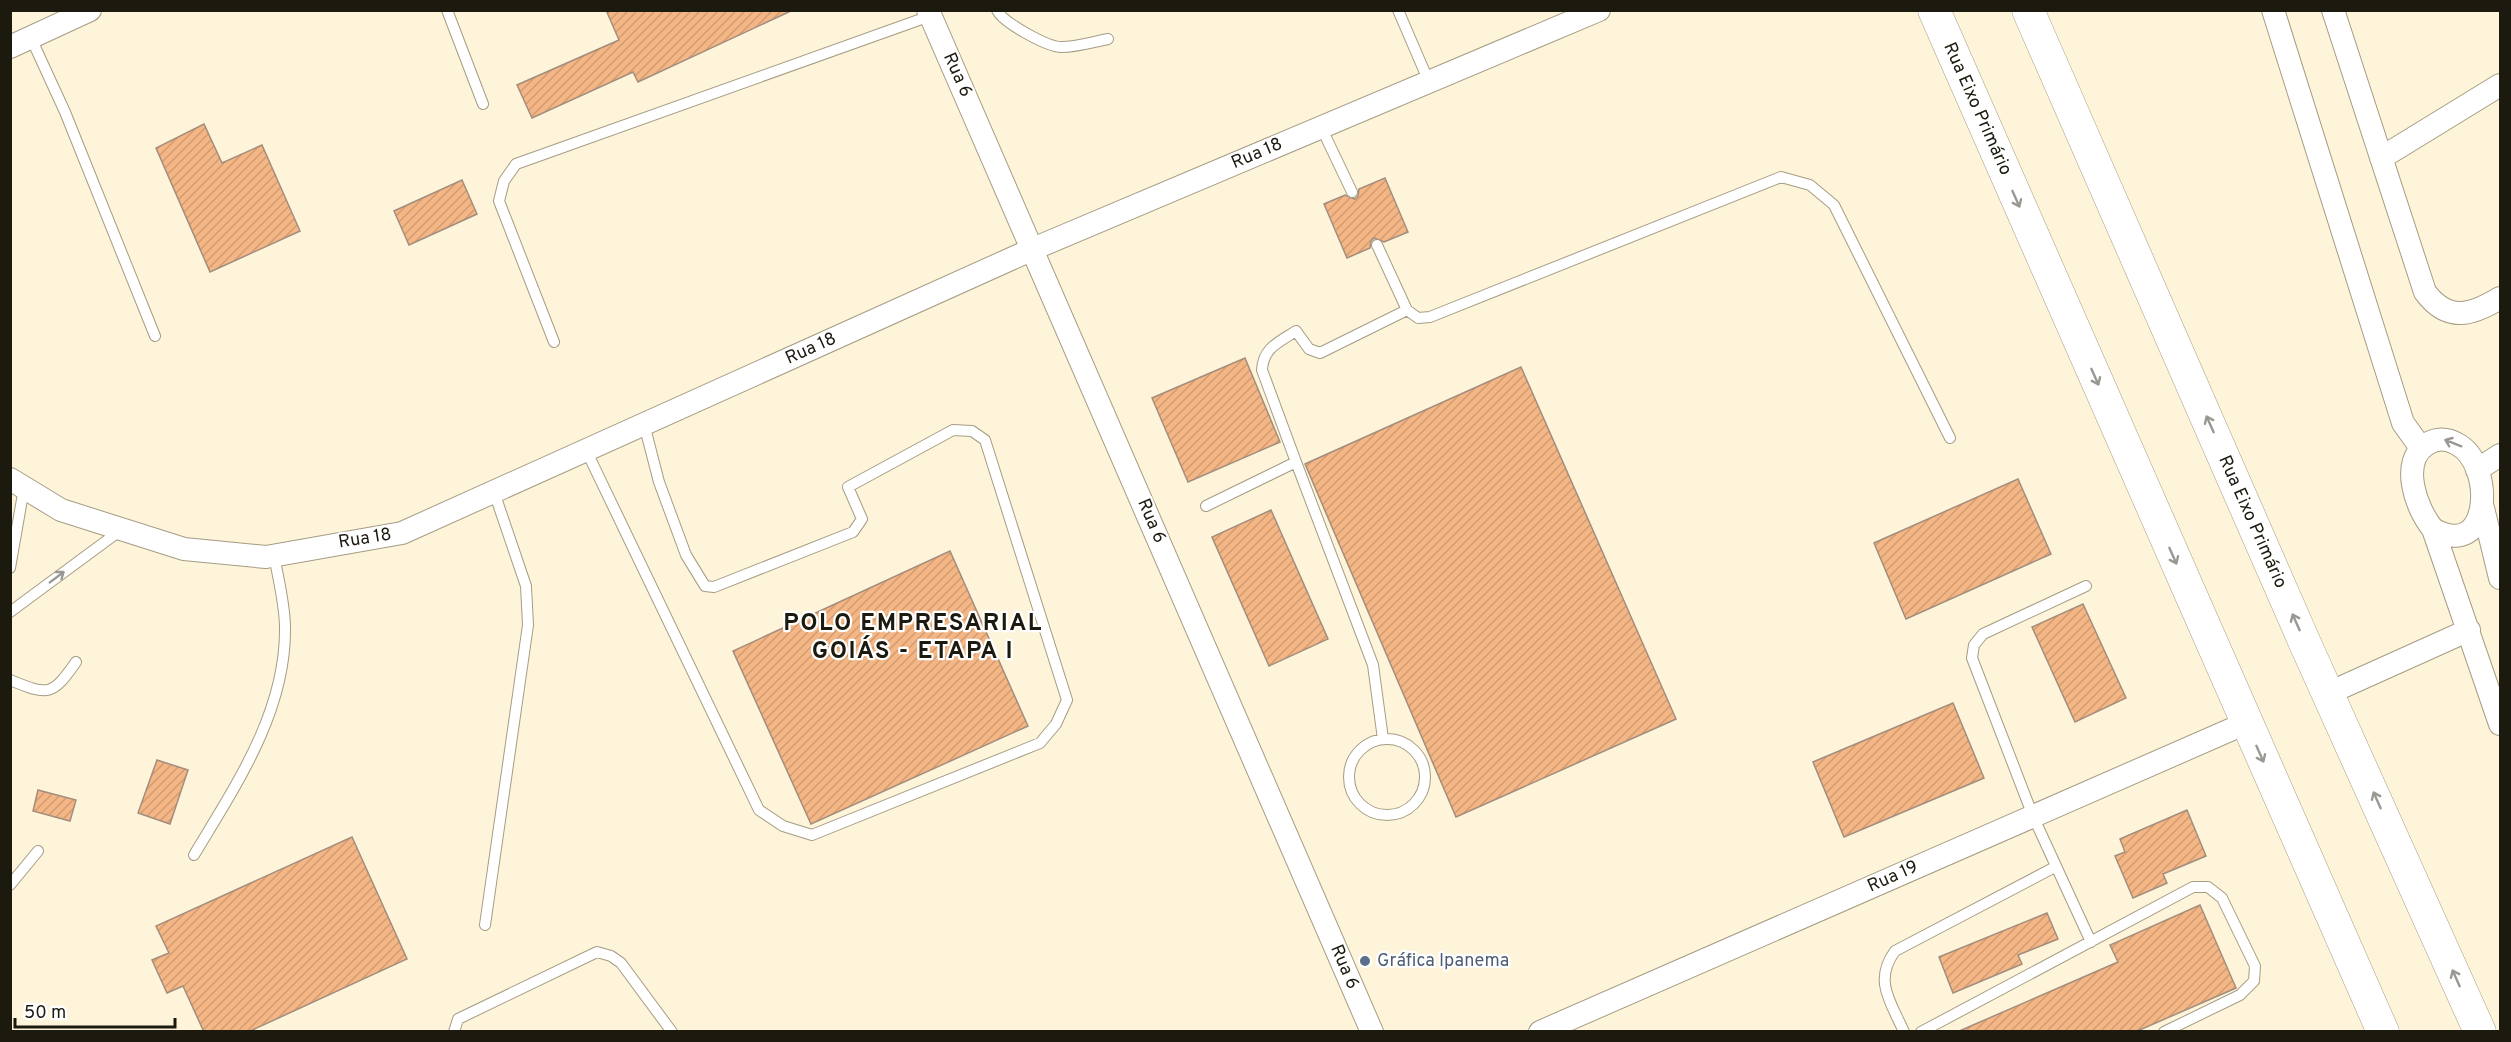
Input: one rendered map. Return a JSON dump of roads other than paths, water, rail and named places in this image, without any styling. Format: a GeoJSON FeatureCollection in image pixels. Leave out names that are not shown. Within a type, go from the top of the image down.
{"type":"FeatureCollection","features":[{"type":"Feature","properties":{"kind":"street"},"geometry":{"type":"LineString","coordinates":[[10,47],[90,10]]}},
{"type":"Feature","properties":{"kind":"street","name":"Rua 18"},"geometry":{"type":"LineString","coordinates":[[17,484],[61,510],[184,549],[266,557],[402,533],[1033,249],[1599,10]]}},
{"type":"Feature","properties":{"kind":"street","name":"Rua Eixo Primário"},"geometry":{"type":"LineString","coordinates":[[1934,10],[2383,1032]]}},
{"type":"Feature","properties":{"kind":"street","name":"Rua Eixo Primário"},"geometry":{"type":"LineString","coordinates":[[2028,10],[2480,1032]]}},
{"type":"Feature","properties":{"kind":"street"},"geometry":{"type":"LineString","coordinates":[[2273,10],[2403,423],[2421,447]]}},
{"type":"Feature","properties":{"kind":"street"},"geometry":{"type":"LineString","coordinates":[[2333,10],[2425,292],[2431,300],[2446,310],[2465,314],[2485,308],[2500,298]]}},
{"type":"Feature","properties":{"kind":"street","name":"Rua 6"},"geometry":{"type":"LineString","coordinates":[[929,13],[1372,1032]]}},
{"type":"Feature","properties":{"kind":"street"},"geometry":{"type":"LineString","coordinates":[[2381,158],[2500,85]]}},
{"type":"Feature","properties":{"kind":"street"},"geometry":{"type":"LineString","coordinates":[[2500,578],[2477,470],[2468,454],[2451,441],[2440,439],[2421,447],[2410,466],[2411,477],[2426,521],[2433,529],[2500,724]]}},
{"type":"Feature","properties":{"kind":"street"},"geometry":{"type":"LineString","coordinates":[[2477,470],[2500,455]]}},
{"type":"Feature","properties":{"kind":"street"},"geometry":{"type":"LineString","coordinates":[[2433,529],[2443,534],[2464,533],[2474,527],[2484,508]]}},
{"type":"Feature","properties":{"kind":"street"},"geometry":{"type":"LineString","coordinates":[[2329,693],[2469,630]]}},
{"type":"Feature","properties":{"kind":"street","name":"Rua 19"},"geometry":{"type":"LineString","coordinates":[[1539,1032],[2246,723]]}},
{"type":"Feature","properties":{"kind":"lane"},"geometry":{"type":"LineString","coordinates":[[447,10],[483,104]]}},
{"type":"Feature","properties":{"kind":"lane"},"geometry":{"type":"LineString","coordinates":[[997,10],[1000,17],[1027,33],[1060,48],[1108,39]]}},
{"type":"Feature","properties":{"kind":"lane"},"geometry":{"type":"LineString","coordinates":[[1398,10],[1429,82]]}},
{"type":"Feature","properties":{"kind":"lane"},"geometry":{"type":"LineString","coordinates":[[554,342],[500,201],[504,182],[516,164],[929,13]]}},
{"type":"Feature","properties":{"kind":"lane"},"geometry":{"type":"LineString","coordinates":[[32,38],[65,112],[155,336]]}},
{"type":"Feature","properties":{"kind":"lane"},"geometry":{"type":"LineString","coordinates":[[1321,127],[1352,192]]}},
{"type":"Feature","properties":{"kind":"lane"},"geometry":{"type":"LineString","coordinates":[[1377,245],[1407,310],[1418,318],[1430,317],[1780,177],[1810,185],[1834,205],[1950,438]]}},
{"type":"Feature","properties":{"kind":"lane"},"geometry":{"type":"LineString","coordinates":[[1383,739],[1373,665],[1262,370],[1263,358],[1270,348],[1296,331],[1309,349],[1320,353],[1407,310]]}},
{"type":"Feature","properties":{"kind":"lane"},"geometry":{"type":"LineString","coordinates":[[586,450],[759,810],[783,826],[812,835],[1041,743],[1056,724],[1067,700],[985,440],[972,431],[953,430],[848,487],[862,519],[853,532],[714,587],[705,586],[686,555],[659,482],[644,424]]}},
{"type":"Feature","properties":{"kind":"lane"},"geometry":{"type":"LineString","coordinates":[[1206,506],[1296,462]]}},
{"type":"Feature","properties":{"kind":"lane"},"geometry":{"type":"LineString","coordinates":[[10,568],[17,484]]}},
{"type":"Feature","properties":{"kind":"lane"},"geometry":{"type":"LineString","coordinates":[[485,925],[528,625],[526,586],[494,492]]}},
{"type":"Feature","properties":{"kind":"lane"},"geometry":{"type":"LineString","coordinates":[[10,612],[122,530]]}},
{"type":"Feature","properties":{"kind":"lane"},"geometry":{"type":"LineString","coordinates":[[194,855],[238,782],[267,721],[283,672],[285,625],[274,554]]}},
{"type":"Feature","properties":{"kind":"lane"},"geometry":{"type":"LineString","coordinates":[[2085,586],[1983,634],[1974,645],[1972,658],[2033,816],[2091,942]]}},
{"type":"Feature","properties":{"kind":"lane"},"geometry":{"type":"LineString","coordinates":[[10,680],[35,690],[52,690],[60,686],[76,662]]}},
{"type":"Feature","properties":{"kind":"lane"},"geometry":{"type":"LineString","coordinates":[[1383,739],[1395,740],[1415,752],[1425,773],[1420,796],[1412,806],[1390,815],[1368,810],[1359,803],[1349,781],[1354,758],[1372,742],[1383,739]]}},
{"type":"Feature","properties":{"kind":"lane"},"geometry":{"type":"LineString","coordinates":[[10,885],[38,851]]}},
{"type":"Feature","properties":{"kind":"lane"},"geometry":{"type":"LineString","coordinates":[[1904,1032],[1882,980],[1886,964],[1895,951],[2055,867]]}},
{"type":"Feature","properties":{"kind":"lane"},"geometry":{"type":"LineString","coordinates":[[1921,1032],[2193,887],[2208,887],[2222,898],[2255,966],[2254,981],[2240,995],[2164,1032]]}},
{"type":"Feature","properties":{"kind":"lane"},"geometry":{"type":"LineString","coordinates":[[454,1032],[458,1019],[597,952],[611,956],[621,963],[672,1032]]}},
{"type":"Feature","properties":{"kind":"place","name":"Gráfica Ipanema"},"geometry":{"type":"Point","coordinates":[1365,961]}},
{"type":"Feature","properties":{"kind":"district","name":"POLO EMPRESARIAL GOIÁS - ETAPA I"},"geometry":{"type":"Point","coordinates":[913,638]}}]}
